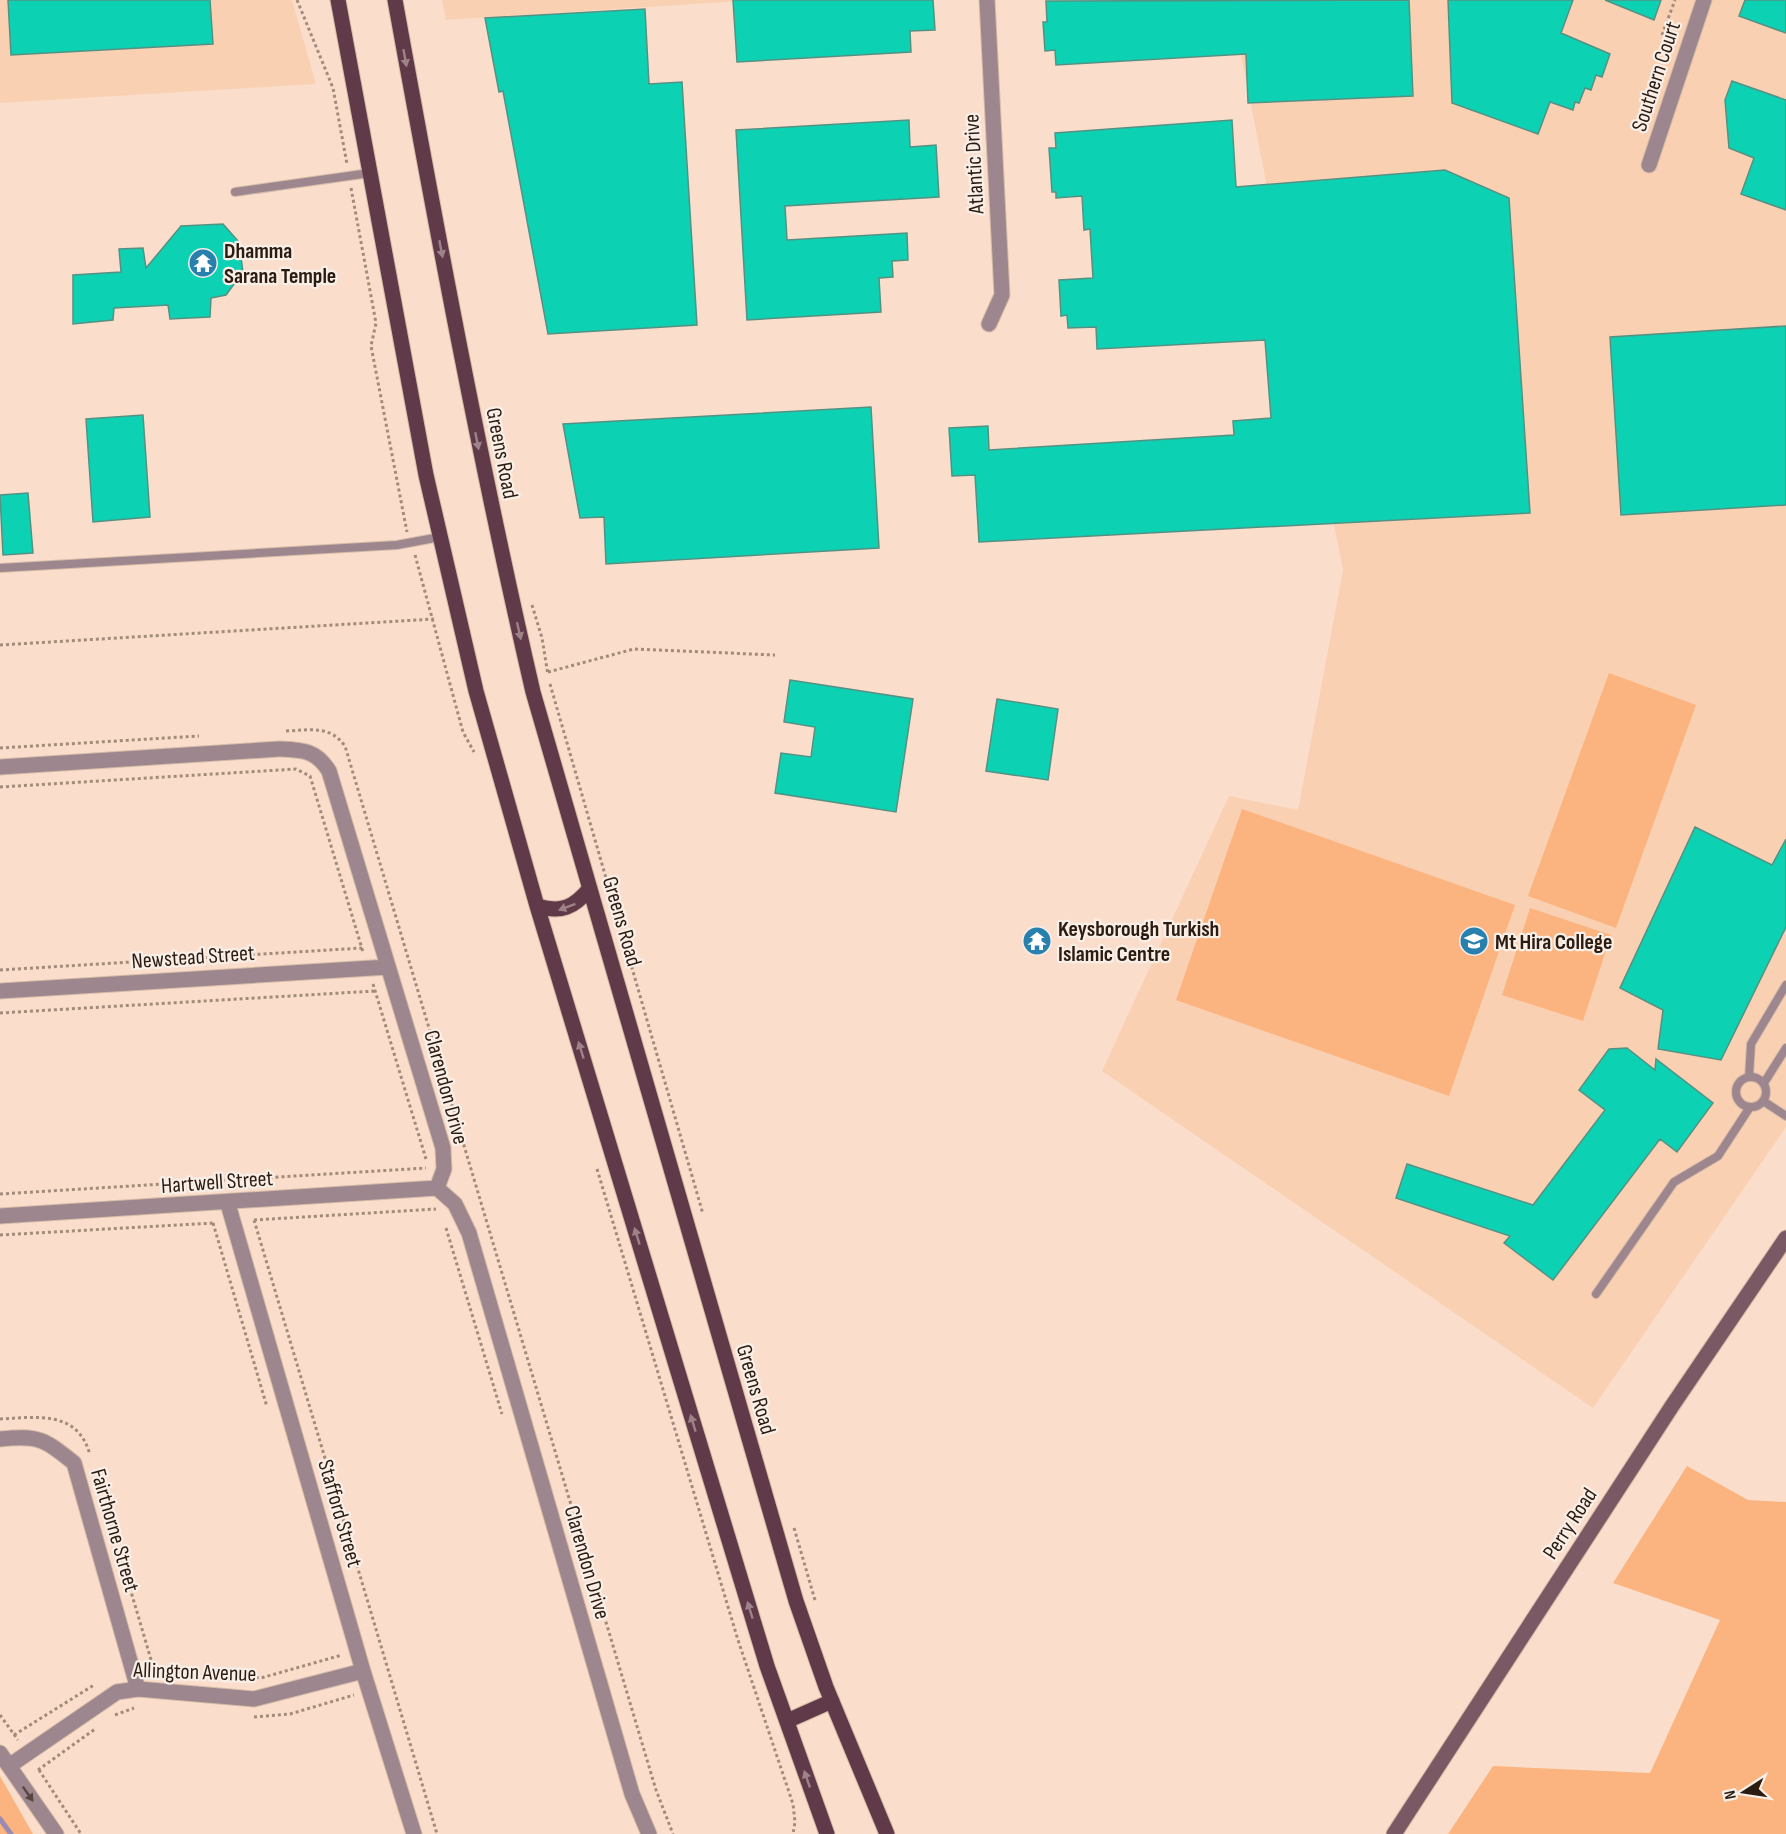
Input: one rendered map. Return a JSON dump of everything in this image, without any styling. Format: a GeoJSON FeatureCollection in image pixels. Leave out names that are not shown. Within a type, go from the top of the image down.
{"type":"FeatureCollection","features":[{"type":"Feature","properties":{"kind":"main road"},"geometry":{"type":"LineString","coordinates":[[338,0],[440,537],[476,691],[537,906],[764,1654],[827,1834]]}},
{"type":"Feature","properties":{"kind":"main road","name":"Greens Road"},"geometry":{"type":"LineString","coordinates":[[395,0],[500,554],[533,692],[796,1601],[832,1701],[887,1834]]}},
{"type":"Feature","properties":{"kind":"main road"},"geometry":{"type":"LineString","coordinates":[[537,906],[554,911],[564,910],[578,902],[590,888]]}},
{"type":"Feature","properties":{"kind":"main road","name":"Perry Road"},"geometry":{"type":"LineString","coordinates":[[1394,1834],[1672,1406],[1786,1238]]}},
{"type":"Feature","properties":{"kind":"main road"},"geometry":{"type":"LineString","coordinates":[[787,1721],[832,1701]]}},
{"type":"Feature","properties":{"kind":"street","name":"Atlantic Drive"},"geometry":{"type":"LineString","coordinates":[[987,0],[1002,295],[989,324]]}},
{"type":"Feature","properties":{"kind":"street","name":"Southern Court"},"geometry":{"type":"LineString","coordinates":[[1649,165],[1704,0]]}},
{"type":"Feature","properties":{"kind":"street","name":"Clarendon Drive"},"geometry":{"type":"LineString","coordinates":[[0,767],[279,749],[311,753],[321,759],[329,771],[443,1148],[444,1169],[437,1188],[455,1204],[469,1233],[632,1794],[650,1834]]}},
{"type":"Feature","properties":{"kind":"street","name":"Newstead Street"},"geometry":{"type":"LineString","coordinates":[[0,991],[388,967]]}},
{"type":"Feature","properties":{"kind":"street","name":"Hartwell Street"},"geometry":{"type":"LineString","coordinates":[[0,1216],[228,1204],[437,1188]]}},
{"type":"Feature","properties":{"kind":"street","name":"Stafford Street"},"geometry":{"type":"LineString","coordinates":[[228,1204],[363,1671],[414,1834]]}},
{"type":"Feature","properties":{"kind":"street","name":"Fairthorne Street"},"geometry":{"type":"LineString","coordinates":[[0,1439],[32,1436],[51,1445],[74,1463],[138,1689]]}},
{"type":"Feature","properties":{"kind":"street","name":"Allington Avenue"},"geometry":{"type":"LineString","coordinates":[[4,1760],[27,1753],[117,1692],[138,1689],[254,1699],[363,1671]]}},
{"type":"Feature","properties":{"kind":"street"},"geometry":{"type":"LineString","coordinates":[[4,1760],[56,1834]]}},
{"type":"Feature","properties":{"kind":"lane"},"geometry":{"type":"LineString","coordinates":[[235,192],[370,173]]}},
{"type":"Feature","properties":{"kind":"lane"},"geometry":{"type":"LineString","coordinates":[[0,568],[390,545],[440,537]]}},
{"type":"Feature","properties":{"kind":"lane"},"geometry":{"type":"LineString","coordinates":[[1749,1077],[1751,1044],[1786,986]]}},
{"type":"Feature","properties":{"kind":"lane"},"geometry":{"type":"LineString","coordinates":[[1764,1083],[1786,1048]]}},
{"type":"Feature","properties":{"kind":"lane"},"geometry":{"type":"LineString","coordinates":[[1596,1294],[1674,1182],[1718,1156],[1750,1107],[1763,1101],[1766,1091],[1764,1083],[1759,1078],[1749,1077],[1740,1082],[1736,1091],[1738,1100],[1750,1107]]}},
{"type":"Feature","properties":{"kind":"lane"},"geometry":{"type":"LineString","coordinates":[[1763,1101],[1786,1116]]}},
{"type":"Feature","properties":{"kind":"path"},"geometry":{"type":"LineString","coordinates":[[1662,35],[1675,0]]}},
{"type":"Feature","properties":{"kind":"path"},"geometry":{"type":"LineString","coordinates":[[531,601],[542,638],[548,672],[706,1225]]}},
{"type":"Feature","properties":{"kind":"path"},"geometry":{"type":"LineString","coordinates":[[0,645],[434,619]]}},
{"type":"Feature","properties":{"kind":"path"},"geometry":{"type":"LineString","coordinates":[[548,672],[634,649],[775,655]]}},
{"type":"Feature","properties":{"kind":"path"},"geometry":{"type":"LineString","coordinates":[[0,970],[362,948]]}},
{"type":"Feature","properties":{"kind":"path"},"geometry":{"type":"LineString","coordinates":[[0,1013],[375,992]]}},
{"type":"Feature","properties":{"kind":"path"},"geometry":{"type":"LineString","coordinates":[[0,1194],[428,1167]]}},
{"type":"Feature","properties":{"kind":"path"},"geometry":{"type":"LineString","coordinates":[[254,1220],[437,1834]]}},
{"type":"Feature","properties":{"kind":"path"},"geometry":{"type":"LineString","coordinates":[[792,1520],[819,1611]]}},
{"type":"Feature","properties":{"kind":"path"},"geometry":{"type":"LineString","coordinates":[[246,1717],[268,1718],[290,1714],[354,1695]]}},
{"type":"Feature","properties":{"kind":"path"},"geometry":{"type":"LineString","coordinates":[[113,1716],[141,1706]]}},
{"type":"Feature","properties":{"kind":"path"},"geometry":{"type":"LineString","coordinates":[[0,1714],[81,1834]]}},
{"type":"Feature","properties":{"kind":"path"},"geometry":{"type":"LineString","coordinates":[[38,1770],[97,1728]]}},
{"type":"Feature","properties":{"kind":"shaded area"},"geometry":{"type":"Polygon","coordinates":[[[0,0],[292,0],[316,84],[0,103],[0,0]]]}},
{"type":"Feature","properties":{"kind":"shaded area"},"geometry":{"type":"Polygon","coordinates":[[[442,0],[756,0],[446,20],[442,0]]]}},
{"type":"Feature","properties":{"kind":"shaded area"},"geometry":{"type":"Polygon","coordinates":[[[1230,0],[1786,0],[1786,1127],[1593,1408],[1102,1071],[1229,796],[1298,810],[1343,570],[1230,0]]]}},
{"type":"Feature","properties":{"kind":"shaded area"},"geometry":{"type":"Polygon","coordinates":[[[1609,673],[1696,705],[1616,928],[1528,896],[1609,673]]]}},
{"type":"Feature","properties":{"kind":"shaded area"},"geometry":{"type":"Polygon","coordinates":[[[1242,809],[1515,905],[1449,1096],[1176,1000],[1242,809]]]}},
{"type":"Feature","properties":{"kind":"shaded area"},"geometry":{"type":"Polygon","coordinates":[[[1530,908],[1611,935],[1583,1021],[1502,995],[1530,908]]]}},
{"type":"Feature","properties":{"kind":"shaded area"},"geometry":{"type":"Polygon","coordinates":[[[1687,1466],[1748,1500],[1786,1502],[1786,1834],[1448,1834],[1493,1766],[1650,1773],[1720,1620],[1613,1583],[1687,1466]]]}},
{"type":"Feature","properties":{"kind":"shaded area"},"geometry":{"type":"Polygon","coordinates":[[[0,1776],[33,1834],[0,1834],[0,1776]]]}},
{"type":"Feature","properties":{"kind":"building"},"geometry":{"type":"Polygon","coordinates":[[[8,0],[210,0],[213,44],[11,55],[8,0]]]}},
{"type":"Feature","properties":{"kind":"building"},"geometry":{"type":"Polygon","coordinates":[[[733,0],[933,0],[935,30],[910,31],[911,52],[737,62],[733,0]]]}},
{"type":"Feature","properties":{"kind":"building"},"geometry":{"type":"Polygon","coordinates":[[[1409,0],[1413,96],[1248,103],[1246,54],[1056,65],[1055,50],[1045,51],[1043,22],[1047,22],[1046,1],[1409,0]]]}},
{"type":"Feature","properties":{"kind":"building"},"geometry":{"type":"Polygon","coordinates":[[[1448,0],[1573,0],[1561,33],[1610,54],[1602,77],[1596,75],[1591,90],[1585,88],[1579,103],[1575,102],[1573,110],[1550,102],[1538,134],[1452,103],[1448,0]]]}},
{"type":"Feature","properties":{"kind":"building"},"geometry":{"type":"Polygon","coordinates":[[[1605,0],[1661,0],[1654,20],[1605,0]]]}},
{"type":"Feature","properties":{"kind":"building"},"geometry":{"type":"Polygon","coordinates":[[[1745,0],[1786,0],[1786,33],[1739,16],[1745,0]]]}},
{"type":"Feature","properties":{"kind":"building"},"geometry":{"type":"Polygon","coordinates":[[[645,9],[649,84],[682,82],[697,325],[548,334],[503,91],[499,92],[485,18],[645,9]]]}},
{"type":"Feature","properties":{"kind":"building"},"geometry":{"type":"Polygon","coordinates":[[[1732,81],[1786,100],[1786,210],[1741,194],[1754,158],[1729,148],[1725,100],[1732,81]]]}},
{"type":"Feature","properties":{"kind":"building"},"geometry":{"type":"Polygon","coordinates":[[[909,120],[910,147],[936,145],[939,197],[785,206],[787,240],[907,233],[908,260],[892,261],[893,277],[879,278],[881,312],[747,320],[736,130],[909,120]]]}},
{"type":"Feature","properties":{"kind":"building"},"geometry":{"type":"Polygon","coordinates":[[[1232,120],[1236,187],[1445,170],[1509,198],[1530,513],[979,542],[975,475],[952,476],[949,428],[988,426],[989,450],[1234,435],[1233,421],[1271,418],[1265,340],[1097,349],[1096,327],[1068,328],[1067,315],[1061,316],[1059,280],[1093,278],[1090,229],[1084,230],[1082,196],[1056,198],[1056,192],[1052,192],[1049,148],[1056,148],[1055,133],[1232,120]]]}},
{"type":"Feature","properties":{"kind":"building"},"geometry":{"type":"Polygon","coordinates":[[[223,224],[239,242],[243,272],[226,295],[211,298],[210,317],[170,319],[168,305],[114,308],[113,320],[73,324],[73,275],[121,272],[119,249],[143,248],[146,268],[181,226],[223,224]]]}},
{"type":"Feature","properties":{"kind":"building"},"geometry":{"type":"Polygon","coordinates":[[[1786,326],[1786,505],[1621,515],[1610,337],[1786,326]]]}},
{"type":"Feature","properties":{"kind":"building"},"geometry":{"type":"Polygon","coordinates":[[[871,407],[879,548],[606,564],[604,517],[580,518],[563,424],[871,407]]]}},
{"type":"Feature","properties":{"kind":"building"},"geometry":{"type":"Polygon","coordinates":[[[143,415],[150,517],[93,522],[86,419],[143,415]]]}},
{"type":"Feature","properties":{"kind":"building"},"geometry":{"type":"Polygon","coordinates":[[[28,493],[33,553],[3,555],[0,495],[28,493]]]}},
{"type":"Feature","properties":{"kind":"building"},"geometry":{"type":"Polygon","coordinates":[[[790,680],[913,699],[896,812],[775,793],[781,753],[811,757],[815,727],[784,722],[790,680]]]}},
{"type":"Feature","properties":{"kind":"building"},"geometry":{"type":"Polygon","coordinates":[[[997,699],[1058,709],[1048,780],[986,771],[997,699]]]}},
{"type":"Feature","properties":{"kind":"building"},"geometry":{"type":"Polygon","coordinates":[[[1695,827],[1772,865],[1786,839],[1786,927],[1721,1060],[1658,1049],[1663,1010],[1620,988],[1695,827]]]}},
{"type":"Feature","properties":{"kind":"building"},"geometry":{"type":"Polygon","coordinates":[[[1627,1048],[1655,1070],[1656,1059],[1713,1103],[1677,1152],[1660,1139],[1553,1280],[1504,1243],[1510,1236],[1396,1198],[1407,1164],[1533,1205],[1605,1110],[1579,1090],[1609,1049],[1627,1048]]]}},
{"type":"Feature","properties":{"kind":"waterway"},"geometry":{"type":"LineString","coordinates":[[0,1819],[11,1834]]}},
{"type":"Feature","properties":{"kind":"place","name":"Dhamma Sarana Temple"},"geometry":{"type":"Point","coordinates":[203,263]}},
{"type":"Feature","properties":{"kind":"place","name":"Keysborough Turkish Islamic Centre"},"geometry":{"type":"Point","coordinates":[1037,941]}},
{"type":"Feature","properties":{"kind":"place","name":"Mt Hira College"},"geometry":{"type":"Point","coordinates":[1474,941]}}]}
